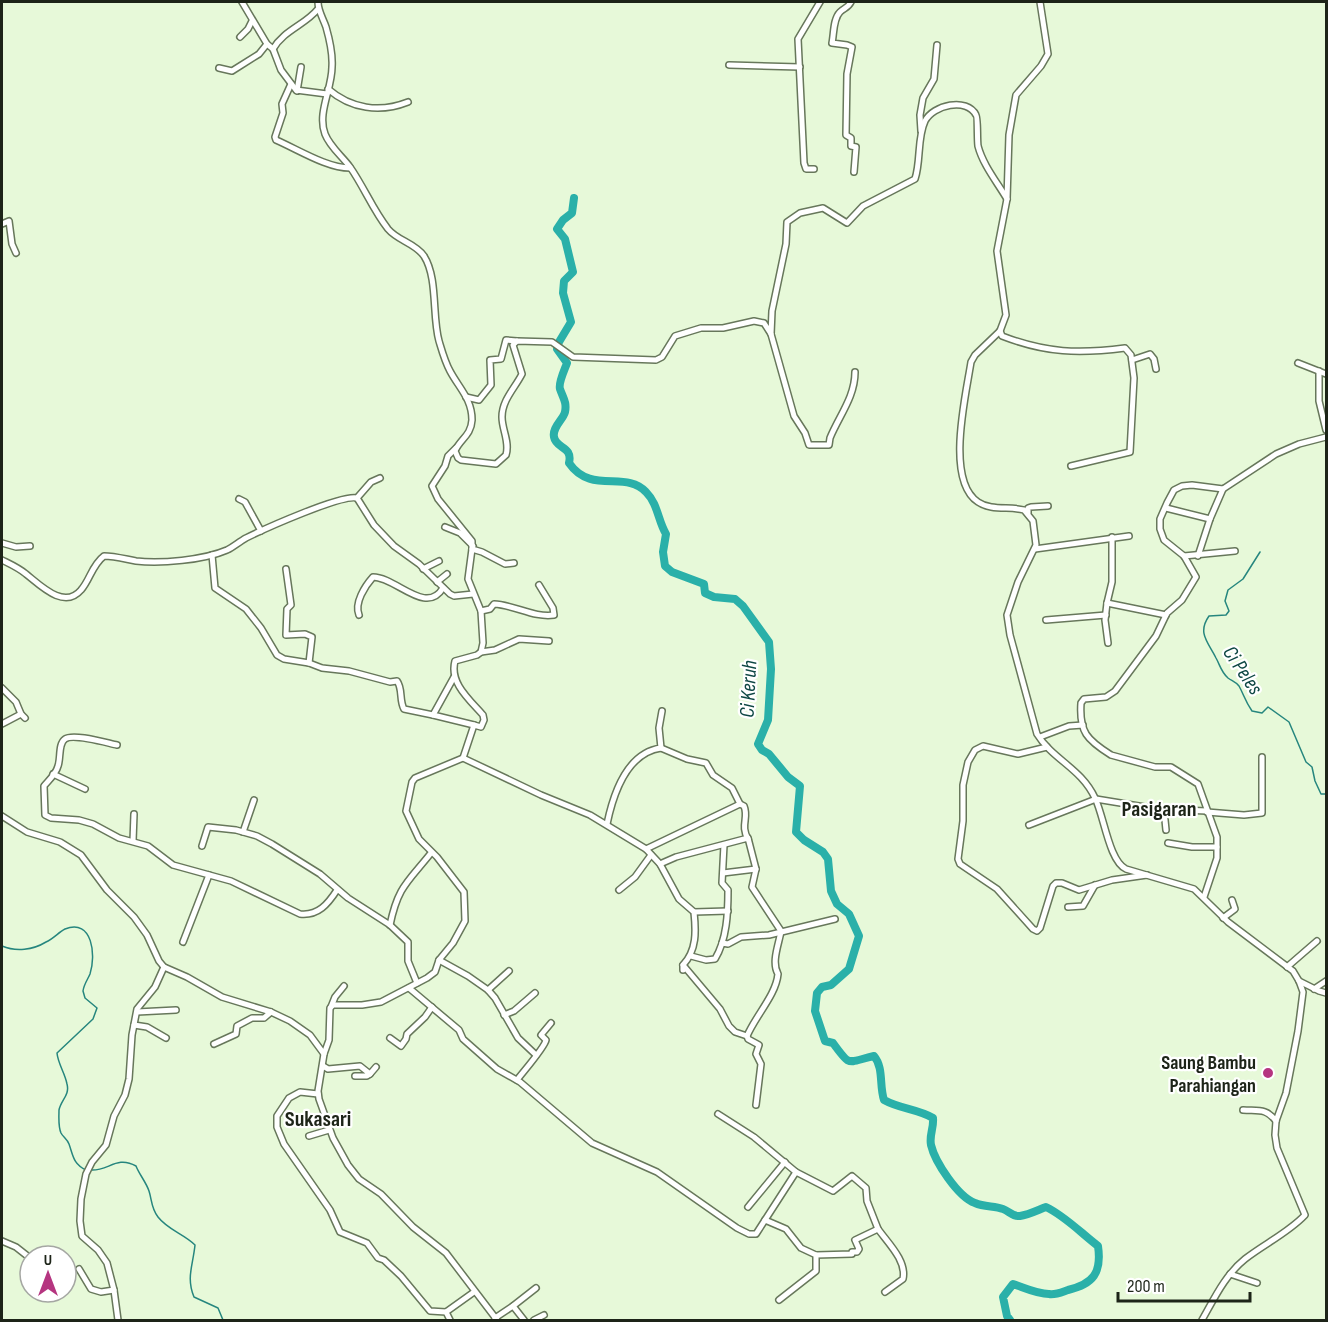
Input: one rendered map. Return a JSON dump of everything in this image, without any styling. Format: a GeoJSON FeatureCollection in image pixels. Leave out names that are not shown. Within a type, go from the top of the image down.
{"type":"FeatureCollection","features":[{"type":"Feature","properties":{"kind":"street"},"geometry":{"type":"LineString","coordinates":[[242,2],[267,44],[273,49],[281,70],[297,91],[327,92],[345,102],[369,108],[387,108],[408,102]]}},
{"type":"Feature","properties":{"kind":"street"},"geometry":{"type":"LineString","coordinates":[[318,2],[318,9],[325,23],[332,49],[332,76],[327,92],[325,133],[389,230],[418,249],[427,262],[438,339],[450,370],[466,397],[471,413],[470,431],[448,456],[432,489],[470,537],[472,548],[467,573],[469,585],[478,600],[481,611],[483,643],[481,652]]}},
{"type":"Feature","properties":{"kind":"street"},"geometry":{"type":"LineString","coordinates":[[814,169],[806,169],[804,163],[799,36],[819,2]]}},
{"type":"Feature","properties":{"kind":"street"},"geometry":{"type":"LineString","coordinates":[[851,2],[840,12],[836,20],[832,43],[852,47],[847,74],[846,135],[851,138],[851,147],[856,147],[854,172]]}},
{"type":"Feature","properties":{"kind":"street"},"geometry":{"type":"LineString","coordinates":[[1040,2],[1048,54],[1041,66],[1016,95],[1009,135],[1007,199],[997,251],[1006,315],[1000,331],[975,355],[971,362],[961,434],[962,468],[968,490],[979,502],[989,506],[1020,509],[1028,513],[1033,521],[1035,549],[1018,582],[1007,615],[1018,665],[1040,737],[1047,747],[1084,779],[1096,799],[1118,863],[1126,869],[1188,886],[1204,897],[1244,936],[1293,971],[1303,992],[1299,1027],[1286,1093],[1276,1121],[1275,1142],[1305,1215],[1292,1227],[1245,1259],[1230,1274],[1202,1320]]}},
{"type":"Feature","properties":{"kind":"street"},"geometry":{"type":"LineString","coordinates":[[273,49],[285,34],[312,16],[318,9]]}},
{"type":"Feature","properties":{"kind":"street"},"geometry":{"type":"LineString","coordinates":[[240,37],[252,21]]}},
{"type":"Feature","properties":{"kind":"street"},"geometry":{"type":"LineString","coordinates":[[219,68],[232,71],[259,54],[267,44]]}},
{"type":"Feature","properties":{"kind":"street"},"geometry":{"type":"LineString","coordinates":[[771,334],[772,311],[786,244],[787,222],[800,213],[823,208],[847,223],[863,206],[915,179],[919,164],[920,115],[923,98],[934,79],[937,45]]}},
{"type":"Feature","properties":{"kind":"street"},"geometry":{"type":"LineString","coordinates":[[729,65],[800,67]]}},
{"type":"Feature","properties":{"kind":"street"},"geometry":{"type":"LineString","coordinates":[[297,91],[301,67]]}},
{"type":"Feature","properties":{"kind":"street"},"geometry":{"type":"LineString","coordinates":[[291,84],[282,104],[283,112],[275,137],[276,141],[295,147],[340,168],[350,168]]}},
{"type":"Feature","properties":{"kind":"street"},"geometry":{"type":"LineString","coordinates":[[921,136],[925,121],[937,109],[961,105],[975,113],[980,151],[1007,199]]}},
{"type":"Feature","properties":{"kind":"street"},"geometry":{"type":"LineString","coordinates":[[2,224],[9,220],[12,244],[16,253]]}},
{"type":"Feature","properties":{"kind":"street"},"geometry":{"type":"LineString","coordinates":[[466,397],[479,400],[491,384],[490,360],[501,359],[506,340],[552,342],[573,357],[656,360],[662,357],[675,336],[701,328],[723,328],[754,321],[764,323],[771,334],[794,416],[805,433],[809,445],[829,445],[833,431],[851,395],[855,383],[855,372]]}},
{"type":"Feature","properties":{"kind":"street"},"geometry":{"type":"LineString","coordinates":[[1000,331],[1002,336],[1019,342],[1058,351],[1088,353],[1125,348],[1128,350],[1132,360],[1134,378],[1130,453],[1071,466]]}},
{"type":"Feature","properties":{"kind":"street"},"geometry":{"type":"LineString","coordinates":[[456,448],[458,458],[461,460],[496,464],[506,454],[507,441],[502,416],[509,395],[522,374],[513,345],[517,341]]}},
{"type":"Feature","properties":{"kind":"street"},"geometry":{"type":"LineString","coordinates":[[1132,360],[1150,354],[1154,359],[1156,369]]}},
{"type":"Feature","properties":{"kind":"street"},"geometry":{"type":"LineString","coordinates":[[1298,363],[1326,374]]}},
{"type":"Feature","properties":{"kind":"street"},"geometry":{"type":"LineString","coordinates":[[1319,371],[1319,401],[1326,430]]}},
{"type":"Feature","properties":{"kind":"street"},"geometry":{"type":"LineString","coordinates":[[1198,556],[1223,489],[1276,454],[1299,444],[1326,437]]}},
{"type":"Feature","properties":{"kind":"street"},"geometry":{"type":"LineString","coordinates":[[2,560],[25,573],[40,587],[54,595],[75,596],[83,588],[98,561],[104,556],[164,562],[212,555],[316,507],[346,498],[357,498],[371,482],[380,478]]}},
{"type":"Feature","properties":{"kind":"street"},"geometry":{"type":"LineString","coordinates":[[1204,897],[1217,858],[1217,837],[1198,784],[1171,767],[1155,766],[1111,755],[1089,740],[1081,714],[1082,701],[1106,697],[1115,691],[1156,636],[1166,615],[1182,600],[1195,580],[1195,575],[1184,556],[1177,548],[1164,540],[1160,529],[1160,519],[1174,490],[1192,485],[1223,489]]}},
{"type":"Feature","properties":{"kind":"street"},"geometry":{"type":"LineString","coordinates":[[357,498],[374,525],[394,546],[443,588],[454,596],[473,594]]}},
{"type":"Feature","properties":{"kind":"street"},"geometry":{"type":"LineString","coordinates":[[239,499],[244,502],[261,531]]}},
{"type":"Feature","properties":{"kind":"street"},"geometry":{"type":"LineString","coordinates":[[1028,513],[1030,507],[1048,506]]}},
{"type":"Feature","properties":{"kind":"street"},"geometry":{"type":"LineString","coordinates":[[1166,508],[1210,519]]}},
{"type":"Feature","properties":{"kind":"street"},"geometry":{"type":"LineString","coordinates":[[444,527],[460,533],[472,548],[505,564],[514,563]]}},
{"type":"Feature","properties":{"kind":"street"},"geometry":{"type":"LineString","coordinates":[[1035,549],[1130,536]]}},
{"type":"Feature","properties":{"kind":"street"},"geometry":{"type":"LineString","coordinates":[[1108,643],[1106,615],[1112,582],[1112,537]]}},
{"type":"Feature","properties":{"kind":"street"},"geometry":{"type":"LineString","coordinates":[[2,543],[16,548],[30,546]]}},
{"type":"Feature","properties":{"kind":"street"},"geometry":{"type":"LineString","coordinates":[[1184,556],[1235,551]]}},
{"type":"Feature","properties":{"kind":"street"},"geometry":{"type":"LineString","coordinates":[[212,555],[215,588],[246,609],[261,628],[277,655],[284,659],[309,663],[322,668],[349,671],[379,680],[397,681],[404,709],[481,727],[483,716],[454,677],[455,662],[481,652],[495,650],[519,639],[549,641]]}},
{"type":"Feature","properties":{"kind":"street"},"geometry":{"type":"LineString","coordinates":[[423,569],[439,561]]}},
{"type":"Feature","properties":{"kind":"street"},"geometry":{"type":"LineString","coordinates":[[286,569],[291,605],[287,609],[286,635],[305,634],[312,637],[309,663]]}},
{"type":"Feature","properties":{"kind":"street"},"geometry":{"type":"LineString","coordinates":[[437,582],[447,574]]}},
{"type":"Feature","properties":{"kind":"street"},"geometry":{"type":"LineString","coordinates":[[359,615],[358,604],[367,584],[374,577],[384,579],[423,598],[433,598],[443,588]]}},
{"type":"Feature","properties":{"kind":"street"},"geometry":{"type":"LineString","coordinates":[[481,611],[490,609],[494,604],[502,604],[536,614],[554,615],[553,608],[539,585]]}},
{"type":"Feature","properties":{"kind":"street"},"geometry":{"type":"LineString","coordinates":[[1107,603],[1166,615]]}},
{"type":"Feature","properties":{"kind":"street"},"geometry":{"type":"LineString","coordinates":[[1046,620],[1106,615]]}},
{"type":"Feature","properties":{"kind":"street"},"geometry":{"type":"LineString","coordinates":[[433,715],[454,677]]}},
{"type":"Feature","properties":{"kind":"street"},"geometry":{"type":"LineString","coordinates":[[2,688],[15,702],[23,716],[2,724]]}},
{"type":"Feature","properties":{"kind":"street"},"geometry":{"type":"LineString","coordinates":[[661,748],[659,728],[662,711]]}},
{"type":"Feature","properties":{"kind":"street"},"geometry":{"type":"LineString","coordinates":[[1040,737],[1070,726],[1083,725]]}},
{"type":"Feature","properties":{"kind":"street"},"geometry":{"type":"LineString","coordinates":[[463,758],[474,726]]}},
{"type":"Feature","properties":{"kind":"street"},"geometry":{"type":"LineString","coordinates":[[117,745],[84,738],[64,739],[58,767],[43,790],[46,816],[93,824],[119,838],[148,846],[173,865],[245,887],[300,914],[310,915],[327,904],[337,890]]}},
{"type":"Feature","properties":{"kind":"street"},"geometry":{"type":"LineString","coordinates":[[1047,747],[1018,754],[982,746],[975,750],[968,762],[962,789],[963,821],[959,862],[997,889],[1035,930],[1040,928],[1055,884],[1060,882],[1076,890],[1112,880],[1127,880],[1148,875]]}},
{"type":"Feature","properties":{"kind":"street"},"geometry":{"type":"LineString","coordinates":[[607,824],[615,791],[628,768],[646,752],[661,748],[687,759],[706,763],[713,774],[732,788],[740,804],[744,806],[747,812],[743,828],[756,869],[752,887],[781,931],[775,969],[778,974],[777,986],[767,998],[747,1035]]}},
{"type":"Feature","properties":{"kind":"street"},"geometry":{"type":"LineString","coordinates":[[332,1007],[381,1002],[435,972],[439,960],[453,943],[465,921],[464,892],[437,857],[419,839],[406,811],[412,782],[421,775],[463,758],[607,824],[646,849],[660,864],[679,899],[694,912],[728,911]]}},
{"type":"Feature","properties":{"kind":"street"},"geometry":{"type":"LineString","coordinates":[[1029,825],[1096,799],[1164,810],[1244,815],[1262,813],[1262,758]]}},
{"type":"Feature","properties":{"kind":"street"},"geometry":{"type":"LineString","coordinates":[[53,774],[85,789]]}},
{"type":"Feature","properties":{"kind":"street"},"geometry":{"type":"LineString","coordinates":[[243,832],[254,800]]}},
{"type":"Feature","properties":{"kind":"street"},"geometry":{"type":"LineString","coordinates":[[646,849],[740,804]]}},
{"type":"Feature","properties":{"kind":"street"},"geometry":{"type":"LineString","coordinates":[[1164,810],[1166,830]]}},
{"type":"Feature","properties":{"kind":"street"},"geometry":{"type":"LineString","coordinates":[[133,841],[134,814]]}},
{"type":"Feature","properties":{"kind":"street"},"geometry":{"type":"LineString","coordinates":[[2,816],[27,832],[60,842],[81,855],[107,890],[134,917],[147,935],[164,967],[222,998],[271,1012],[302,1028],[324,1054]]}},
{"type":"Feature","properties":{"kind":"street"},"geometry":{"type":"LineString","coordinates":[[202,846],[208,826],[257,836],[290,853],[327,879],[337,890],[390,925],[408,942],[408,961],[417,983]]}},
{"type":"Feature","properties":{"kind":"street"},"geometry":{"type":"LineString","coordinates":[[660,864],[676,857],[748,839]]}},
{"type":"Feature","properties":{"kind":"street"},"geometry":{"type":"LineString","coordinates":[[1168,843],[1192,848],[1217,847]]}},
{"type":"Feature","properties":{"kind":"street"},"geometry":{"type":"LineString","coordinates":[[691,956],[706,960],[715,959],[722,943],[728,911],[728,890],[722,883],[724,845]]}},
{"type":"Feature","properties":{"kind":"street"},"geometry":{"type":"LineString","coordinates":[[390,925],[395,902],[402,888],[432,854]]}},
{"type":"Feature","properties":{"kind":"street"},"geometry":{"type":"LineString","coordinates":[[619,890],[635,877],[651,855]]}},
{"type":"Feature","properties":{"kind":"street"},"geometry":{"type":"LineString","coordinates":[[723,873],[756,869]]}},
{"type":"Feature","properties":{"kind":"street"},"geometry":{"type":"LineString","coordinates":[[183,942],[209,875]]}},
{"type":"Feature","properties":{"kind":"street"},"geometry":{"type":"LineString","coordinates":[[1068,907],[1083,906],[1095,885]]}},
{"type":"Feature","properties":{"kind":"street"},"geometry":{"type":"LineString","coordinates":[[1224,918],[1235,909],[1232,900]]}},
{"type":"Feature","properties":{"kind":"street"},"geometry":{"type":"LineString","coordinates":[[694,912],[695,941],[691,956],[683,967],[720,1009],[729,1026],[735,1032],[747,1035],[750,1040],[759,1045],[756,1054],[761,1064],[756,1105]]}},
{"type":"Feature","properties":{"kind":"street"},"geometry":{"type":"LineString","coordinates":[[722,943],[728,944],[741,937],[758,937],[835,919]]}},
{"type":"Feature","properties":{"kind":"street"},"geometry":{"type":"LineString","coordinates":[[1287,967],[1317,941]]}},
{"type":"Feature","properties":{"kind":"street"},"geometry":{"type":"LineString","coordinates":[[439,960],[488,990],[518,1038],[536,1054]]}},
{"type":"Feature","properties":{"kind":"street"},"geometry":{"type":"LineString","coordinates":[[118,1320],[107,1263],[98,1250],[82,1236],[80,1211],[86,1174],[92,1162],[106,1145],[114,1116],[125,1095],[130,1073],[137,1012],[155,987],[164,967]]}},
{"type":"Feature","properties":{"kind":"street"},"geometry":{"type":"LineString","coordinates":[[488,990],[509,971]]}},
{"type":"Feature","properties":{"kind":"street"},"geometry":{"type":"LineString","coordinates":[[1299,981],[1326,993]]}},
{"type":"Feature","properties":{"kind":"street"},"geometry":{"type":"LineString","coordinates":[[1314,989],[1326,981]]}},
{"type":"Feature","properties":{"kind":"street"},"geometry":{"type":"LineString","coordinates":[[344,986],[335,997],[329,1010],[329,1040],[324,1054],[318,1094],[329,1130],[353,1173],[381,1194],[413,1227],[446,1253],[496,1319],[536,1288]]}},
{"type":"Feature","properties":{"kind":"street"},"geometry":{"type":"LineString","coordinates":[[409,988],[459,1030],[464,1039],[497,1069],[517,1080],[592,1143],[657,1172],[737,1228],[753,1235],[756,1234],[795,1172]]}},
{"type":"Feature","properties":{"kind":"street"},"geometry":{"type":"LineString","coordinates":[[504,1015],[514,1011],[535,993]]}},
{"type":"Feature","properties":{"kind":"street"},"geometry":{"type":"LineString","coordinates":[[390,1038],[401,1046],[407,1034],[432,1007]]}},
{"type":"Feature","properties":{"kind":"street"},"geometry":{"type":"LineString","coordinates":[[137,1012],[176,1010]]}},
{"type":"Feature","properties":{"kind":"street"},"geometry":{"type":"LineString","coordinates":[[214,1044],[236,1034],[237,1026],[252,1018],[264,1018],[271,1012]]}},
{"type":"Feature","properties":{"kind":"street"},"geometry":{"type":"LineString","coordinates":[[517,1080],[536,1054],[545,1046],[546,1040],[541,1035],[551,1023]]}},
{"type":"Feature","properties":{"kind":"street"},"geometry":{"type":"LineString","coordinates":[[134,1025],[147,1027],[166,1038]]}},
{"type":"Feature","properties":{"kind":"street"},"geometry":{"type":"LineString","coordinates":[[323,1066],[328,1069],[360,1066],[370,1074]]}},
{"type":"Feature","properties":{"kind":"street"},"geometry":{"type":"LineString","coordinates":[[354,1077],[367,1076],[376,1067]]}},
{"type":"Feature","properties":{"kind":"street"},"geometry":{"type":"LineString","coordinates":[[318,1094],[295,1093],[280,1110],[276,1122],[284,1144],[330,1210],[340,1232],[367,1243],[378,1258],[384,1260],[401,1276],[430,1311],[446,1312],[474,1292]]}},
{"type":"Feature","properties":{"kind":"street"},"geometry":{"type":"LineString","coordinates":[[1243,1110],[1269,1112],[1276,1121]]}},
{"type":"Feature","properties":{"kind":"street"},"geometry":{"type":"LineString","coordinates":[[718,1114],[754,1137],[795,1172],[833,1191],[852,1176],[860,1181],[866,1188],[867,1201],[878,1229],[902,1262],[903,1279],[885,1292]]}},
{"type":"Feature","properties":{"kind":"street"},"geometry":{"type":"LineString","coordinates":[[309,1136],[329,1130]]}},
{"type":"Feature","properties":{"kind":"street"},"geometry":{"type":"LineString","coordinates":[[748,1207],[785,1162]]}},
{"type":"Feature","properties":{"kind":"street"},"geometry":{"type":"LineString","coordinates":[[765,1220],[786,1229],[801,1248],[816,1256],[857,1252],[859,1249],[855,1240],[878,1229]]}},
{"type":"Feature","properties":{"kind":"street"},"geometry":{"type":"LineString","coordinates":[[2,1241],[18,1249]]}},
{"type":"Feature","properties":{"kind":"street"},"geometry":{"type":"LineString","coordinates":[[779,1300],[800,1282],[815,1273],[816,1256]]}},
{"type":"Feature","properties":{"kind":"street"},"geometry":{"type":"LineString","coordinates":[[79,1269],[92,1289],[101,1292],[114,1290]]}},
{"type":"Feature","properties":{"kind":"street"},"geometry":{"type":"LineString","coordinates":[[1230,1274],[1257,1283]]}},
{"type":"Feature","properties":{"kind":"street"},"geometry":{"type":"LineString","coordinates":[[513,1306],[525,1320]]}},
{"type":"Feature","properties":{"kind":"street"},"geometry":{"type":"LineString","coordinates":[[446,1312],[450,1320]]}},
{"type":"Feature","properties":{"kind":"street"},"geometry":{"type":"LineString","coordinates":[[534,1320],[544,1315]]}},
{"type":"Feature","properties":{"kind":"waterway","name":"Ci Keruh"},"geometry":{"type":"LineString","coordinates":[[574,198],[572,213],[557,229],[565,239],[573,272],[564,281],[563,293],[571,322],[557,349],[567,363],[560,386],[565,409],[554,433],[555,441],[567,450],[570,457],[569,463],[578,473],[598,480],[629,483],[646,492],[653,502],[666,534],[663,552],[665,566],[672,572],[704,584],[705,593],[714,597],[735,599],[743,606],[769,642],[771,669],[768,720],[758,744],[788,777],[800,786],[796,832],[823,852],[828,859],[831,891],[837,904],[849,914],[859,936],[849,969],[831,985],[822,987],[817,993],[815,1011],[825,1041],[833,1043],[850,1061],[874,1056],[879,1066],[884,1100],[933,1118],[931,1135],[933,1152],[948,1178],[968,1199],[1018,1216],[1046,1207],[1098,1246],[1097,1270],[1090,1281],[1084,1284],[1052,1294],[1036,1292],[1013,1284],[1003,1297],[1010,1320]]}},
{"type":"Feature","properties":{"kind":"waterway","name":"Ci Peles"},"geometry":{"type":"LineString","coordinates":[[1260,552],[1243,579],[1228,590],[1225,601],[1229,611],[1226,615],[1209,616],[1204,627],[1205,637],[1224,673],[1239,686],[1252,711],[1262,713],[1268,707],[1289,722],[1306,762],[1312,767],[1321,794],[1326,794]]}},
{"type":"Feature","properties":{"kind":"waterway"},"geometry":{"type":"LineString","coordinates":[[2,946],[13,949],[30,948],[49,941],[65,929],[74,927],[82,929],[90,941],[92,966],[83,991],[85,998],[97,1008],[93,1019],[57,1053],[68,1088],[59,1110],[60,1130],[76,1162],[86,1170]]}},
{"type":"Feature","properties":{"kind":"waterway"},"geometry":{"type":"LineString","coordinates":[[90,1170],[102,1169],[123,1162],[136,1166],[148,1188],[158,1217],[195,1245],[190,1277],[194,1297],[218,1308],[223,1320]]}},
{"type":"Feature","properties":{"kind":"place","name":"Saung Bambu Parahiangan"},"geometry":{"type":"Point","coordinates":[1268,1073]}},
{"type":"Feature","properties":{"kind":"district","name":"Pasigaran"},"geometry":{"type":"Point","coordinates":[1159,808]}},
{"type":"Feature","properties":{"kind":"district","name":"Sukasari"},"geometry":{"type":"Point","coordinates":[318,1118]}}]}
